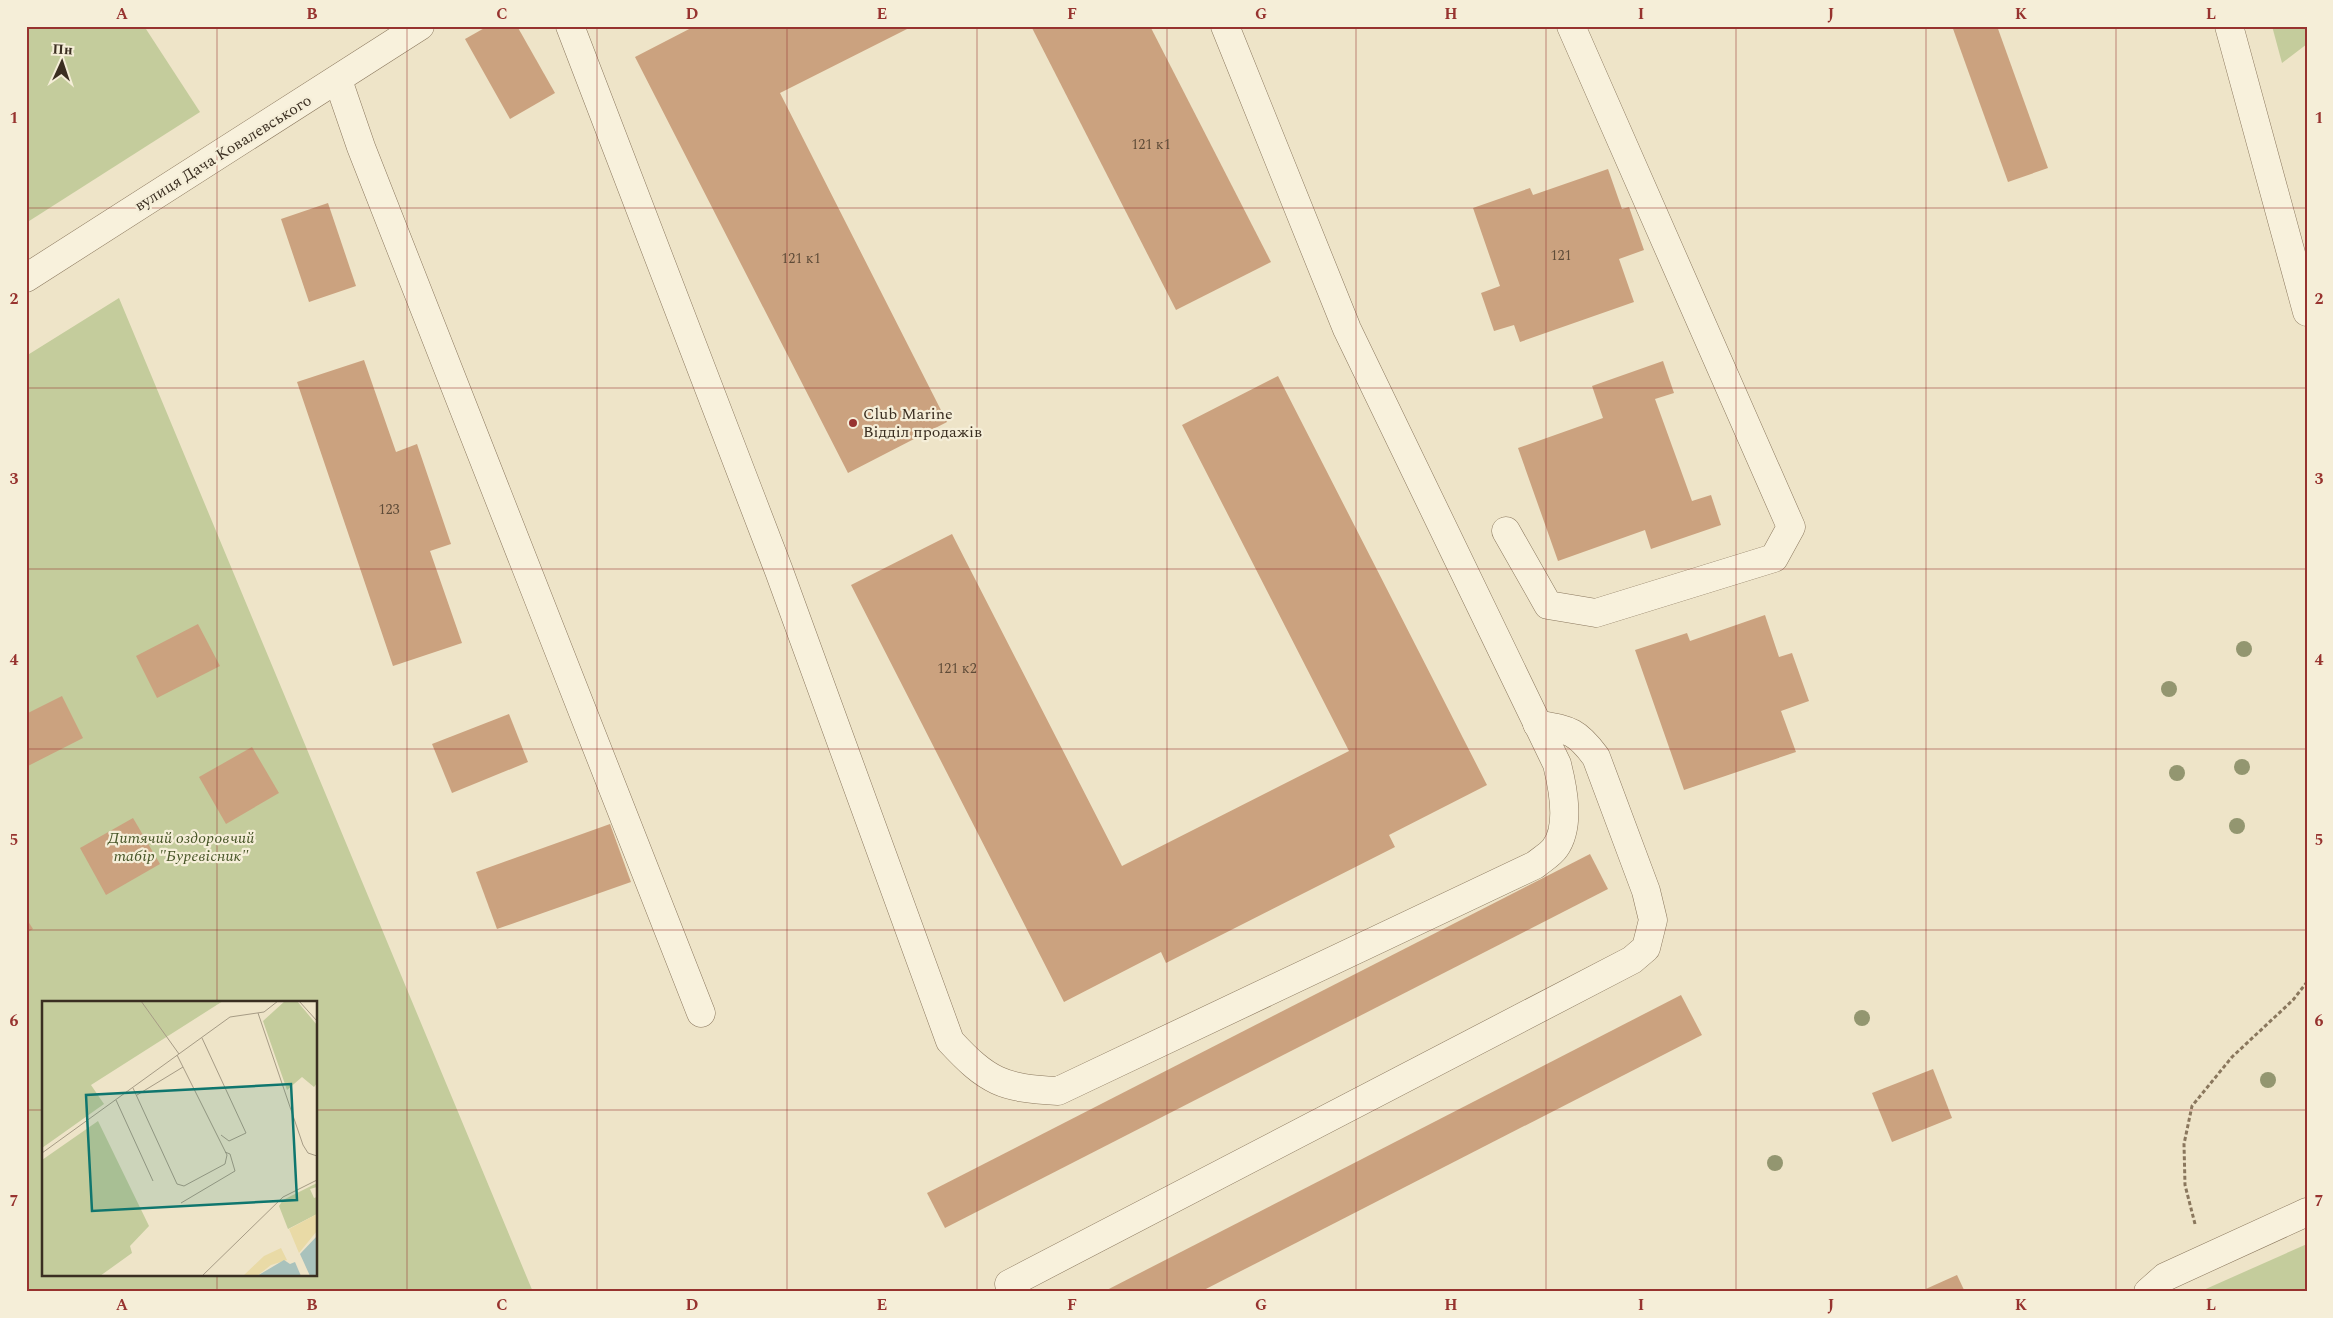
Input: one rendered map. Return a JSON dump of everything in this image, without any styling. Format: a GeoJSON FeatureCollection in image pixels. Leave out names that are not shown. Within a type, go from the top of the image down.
{"type":"FeatureCollection","features":[{"type":"Feature","properties":{"kind":"street","name":"вулиця Дача Ковалевського"},"geometry":{"type":"LineString","coordinates":[[26,278],[420,26]]}},
{"type":"Feature","properties":{"kind":"street"},"geometry":{"type":"LineString","coordinates":[[573,27],[779,571],[950,1040],[970,1063],[996,1081],[1021,1090],[1058,1091],[1534,865],[1556,848],[1564,821],[1564,791],[1557,764],[1347,329],[1225,26]]}},
{"type":"Feature","properties":{"kind":"street"},"geometry":{"type":"LineString","coordinates":[[1506,531],[1548,605],[1596,613],[1774,558],[1791,527],[1571,26]]}},
{"type":"Feature","properties":{"kind":"street"},"geometry":{"type":"LineString","coordinates":[[2229,26],[2307,312]]}},
{"type":"Feature","properties":{"kind":"street"},"geometry":{"type":"LineString","coordinates":[[338,80],[364,156],[701,1013]]}},
{"type":"Feature","properties":{"kind":"street"},"geometry":{"type":"LineString","coordinates":[[1008,1284],[1632,960],[1646,948],[1653,920],[1646,891],[1596,756],[1582,738],[1566,729],[1537,724]]}},
{"type":"Feature","properties":{"kind":"street"},"geometry":{"type":"LineString","coordinates":[[2148,1292],[2165,1277],[2205,1257],[2307,1212]]}},
{"type":"Feature","properties":{"kind":"path"},"geometry":{"type":"LineString","coordinates":[[2205,1257],[2185,1184],[2184,1144],[2192,1106],[2232,1057],[2293,1000],[2307,982]]}},
{"type":"Feature","properties":{"kind":"green space"},"geometry":{"type":"Polygon","coordinates":[[[26,26],[144,26],[200,112],[26,223],[26,26]]]}},
{"type":"Feature","properties":{"kind":"green space"},"geometry":{"type":"Polygon","coordinates":[[[2272,26],[2307,26],[2307,44],[2282,63],[2272,26]]]}},
{"type":"Feature","properties":{"kind":"green space","name":"Дитячий оздоровчий табір \"Буревісник\""},"geometry":{"type":"Polygon","coordinates":[[[119,298],[533,1292],[26,1292],[26,356],[119,298]]]}},
{"type":"Feature","properties":{"kind":"green space"},"geometry":{"type":"Polygon","coordinates":[[[2307,1244],[2307,1292],[2199,1292],[2307,1244]]]}},
{"type":"Feature","properties":{"kind":"building"},"geometry":{"type":"Polygon","coordinates":[[[488,26],[517,26],[555,93],[510,119],[465,39],[488,26]]]}},
{"type":"Feature","properties":{"kind":"building"},"geometry":{"type":"Polygon","coordinates":[[[695,26],[913,26],[780,93],[947,422],[848,473],[635,57],[695,26]]]}},
{"type":"Feature","properties":{"kind":"building"},"geometry":{"type":"Polygon","coordinates":[[[1031,26],[1150,26],[1271,262],[1176,310],[1031,26]]]}},
{"type":"Feature","properties":{"kind":"building"},"geometry":{"type":"Polygon","coordinates":[[[1952,26],[1997,26],[2048,168],[2008,182],[1952,26]]]}},
{"type":"Feature","properties":{"kind":"building"},"geometry":{"type":"Polygon","coordinates":[[[1608,169],[1622,209],[1629,207],[1644,250],[1619,259],[1634,302],[1520,342],[1514,325],[1494,331],[1481,293],[1500,286],[1473,208],[1530,188],[1533,195],[1608,169]]]}},
{"type":"Feature","properties":{"kind":"building"},"geometry":{"type":"Polygon","coordinates":[[[328,203],[356,286],[309,302],[281,219],[328,203]]]}},
{"type":"Feature","properties":{"kind":"building"},"geometry":{"type":"Polygon","coordinates":[[[364,360],[396,452],[417,444],[451,544],[430,551],[462,643],[393,666],[297,382],[364,360]]]}},
{"type":"Feature","properties":{"kind":"building"},"geometry":{"type":"Polygon","coordinates":[[[1663,361],[1674,393],[1655,399],[1692,501],[1711,495],[1721,525],[1651,549],[1645,530],[1558,561],[1518,448],[1603,418],[1592,386],[1663,361]]]}},
{"type":"Feature","properties":{"kind":"building"},"geometry":{"type":"Polygon","coordinates":[[[1278,376],[1487,785],[1389,835],[1395,847],[1166,963],[1161,952],[1064,1002],[851,585],[952,534],[1122,866],[1349,751],[1182,425],[1278,376]]]}},
{"type":"Feature","properties":{"kind":"building"},"geometry":{"type":"Polygon","coordinates":[[[1765,615],[1779,657],[1792,653],[1809,701],[1781,711],[1796,752],[1684,790],[1635,650],[1687,633],[1690,641],[1765,615]]]}},
{"type":"Feature","properties":{"kind":"building"},"geometry":{"type":"Polygon","coordinates":[[[198,624],[220,666],[157,698],[136,656],[198,624]]]}},
{"type":"Feature","properties":{"kind":"building"},"geometry":{"type":"Polygon","coordinates":[[[62,696],[83,738],[26,767],[26,714],[62,696]]]}},
{"type":"Feature","properties":{"kind":"building"},"geometry":{"type":"Polygon","coordinates":[[[509,714],[528,762],[452,793],[432,744],[509,714]]]}},
{"type":"Feature","properties":{"kind":"building"},"geometry":{"type":"Polygon","coordinates":[[[252,747],[279,793],[226,824],[199,777],[252,747]]]}},
{"type":"Feature","properties":{"kind":"building"},"geometry":{"type":"Polygon","coordinates":[[[133,818],[160,864],[106,895],[80,848],[133,818]]]}},
{"type":"Feature","properties":{"kind":"building"},"geometry":{"type":"Polygon","coordinates":[[[610,824],[631,882],[497,929],[476,872],[610,824]]]}},
{"type":"Feature","properties":{"kind":"building"},"geometry":{"type":"Polygon","coordinates":[[[1590,854],[1608,889],[945,1228],[927,1193],[1590,854]]]}},
{"type":"Feature","properties":{"kind":"building"},"geometry":{"type":"Polygon","coordinates":[[[26,918],[33,929],[26,933],[26,918]]]}},
{"type":"Feature","properties":{"kind":"building"},"geometry":{"type":"Polygon","coordinates":[[[1681,995],[1702,1035],[1200,1292],[1103,1292],[1681,995]]]}},
{"type":"Feature","properties":{"kind":"building"},"geometry":{"type":"Polygon","coordinates":[[[1933,1069],[1952,1118],[1892,1142],[1872,1093],[1933,1069]]]}},
{"type":"Feature","properties":{"kind":"building"},"geometry":{"type":"Polygon","coordinates":[[[1957,1275],[1965,1292],[1919,1292],[1957,1275]]]}},
{"type":"Feature","properties":{"kind":"place","name":"Club Marine Відділ продажів"},"geometry":{"type":"Point","coordinates":[853,423]}}]}
